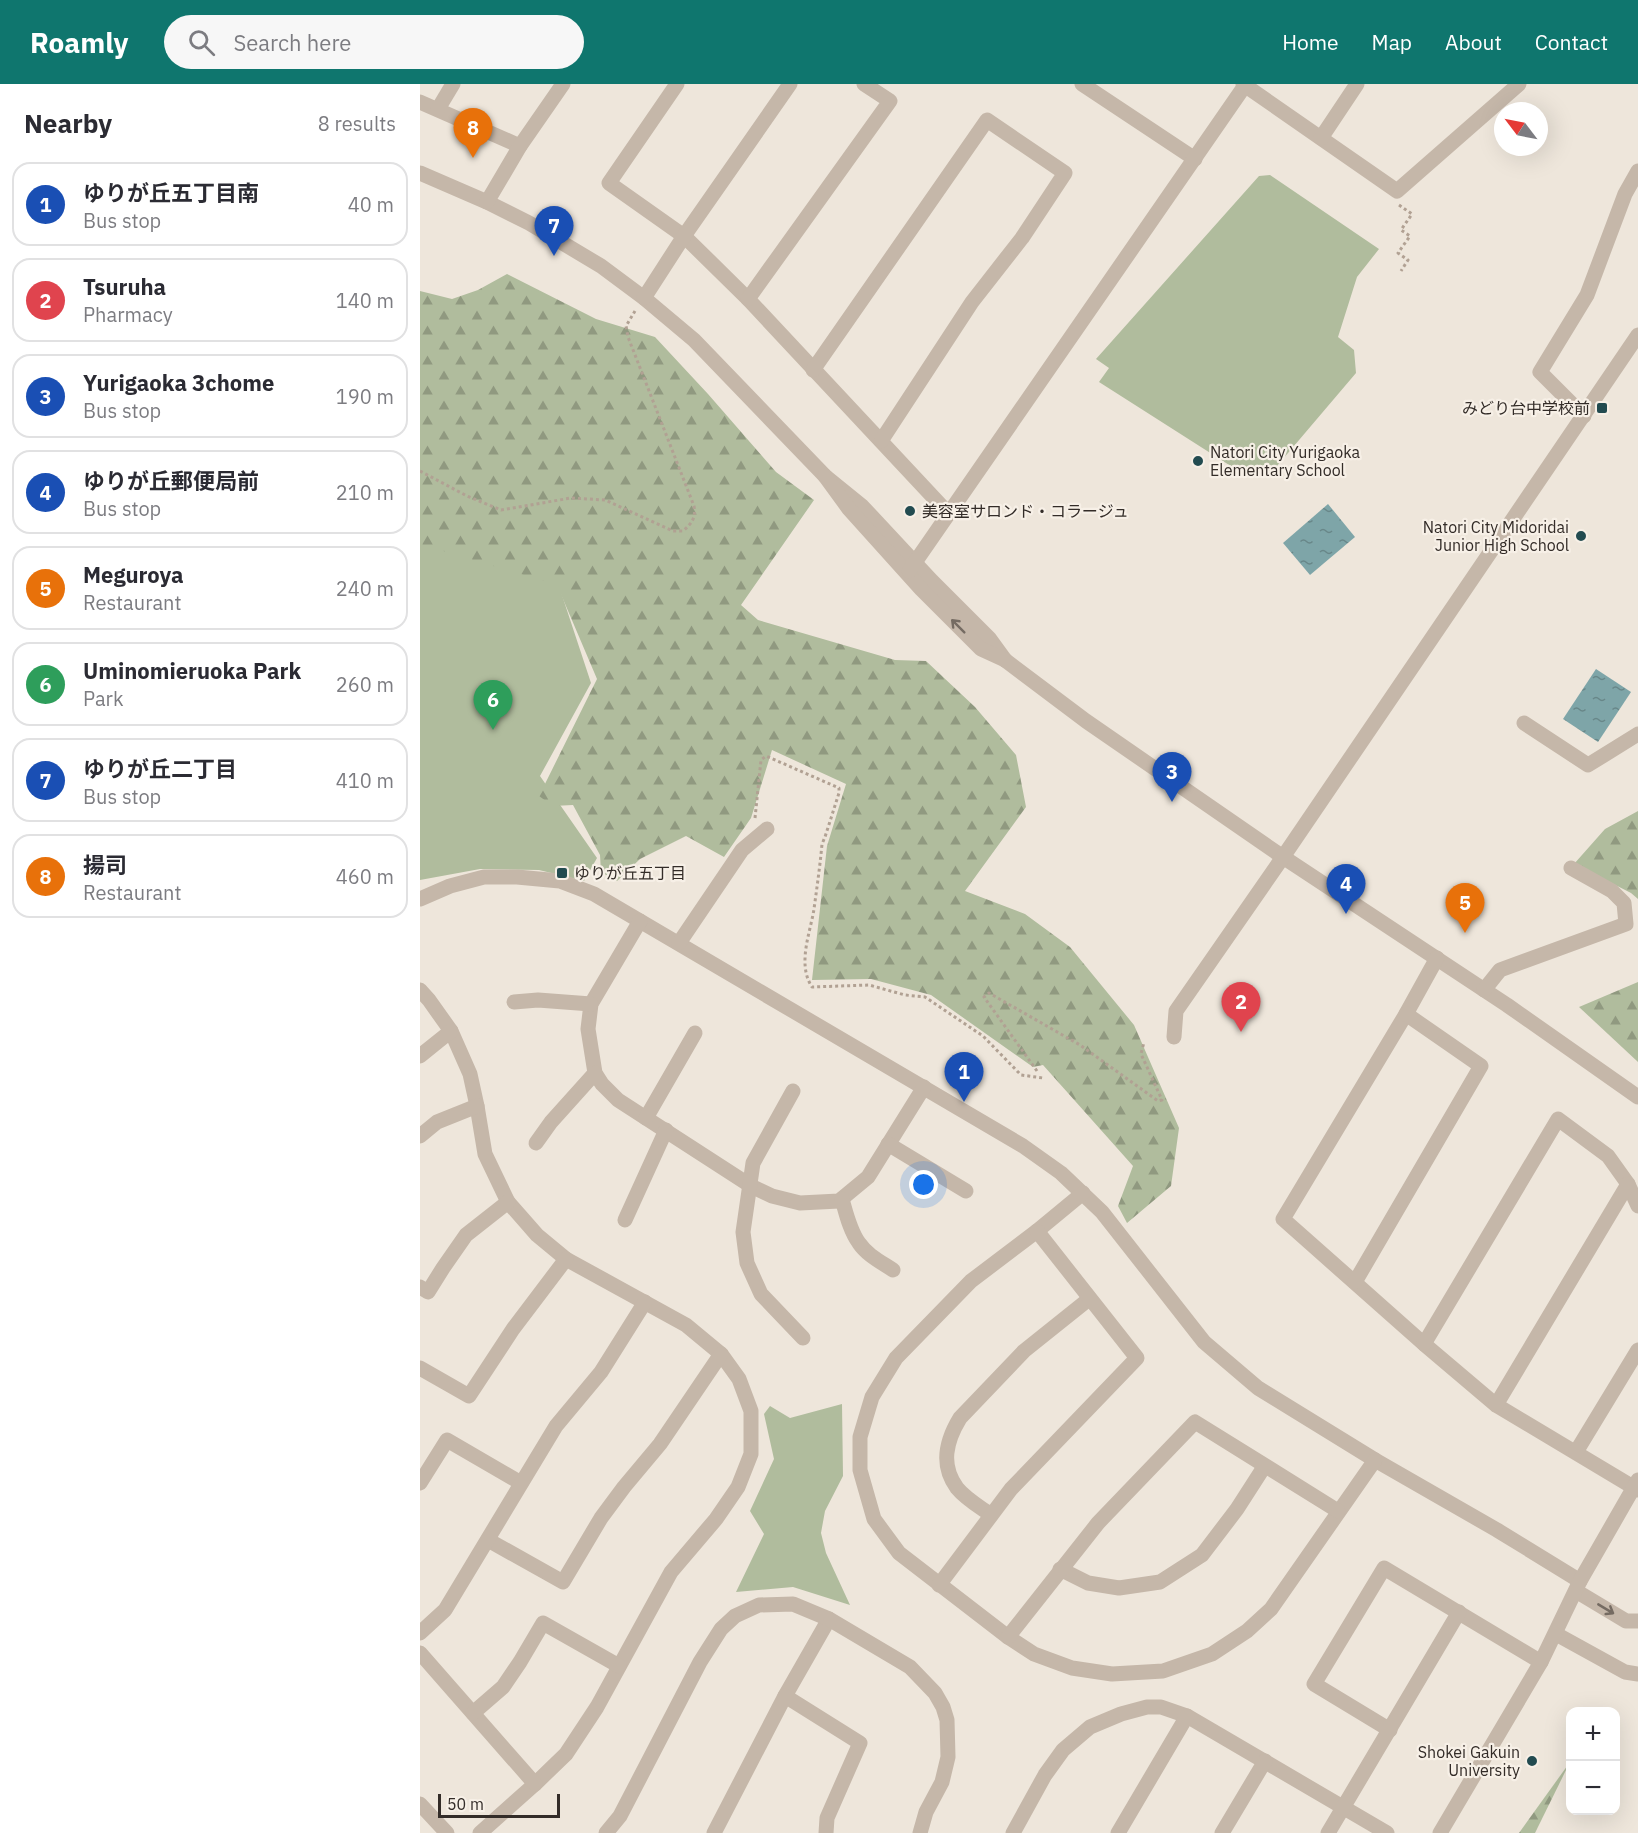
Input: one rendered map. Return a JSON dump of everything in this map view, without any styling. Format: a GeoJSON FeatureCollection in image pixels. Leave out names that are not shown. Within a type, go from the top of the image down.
{"type":"FeatureCollection","features":[{"type":"Feature","properties":{"kind":"street"},"geometry":{"type":"LineString","coordinates":[[438,109],[453,84]]}},
{"type":"Feature","properties":{"kind":"street"},"geometry":{"type":"LineString","coordinates":[[487,202],[520,146],[563,84]]}},
{"type":"Feature","properties":{"kind":"street"},"geometry":{"type":"LineString","coordinates":[[677,84],[609,183],[684,236],[748,299],[949,514]]}},
{"type":"Feature","properties":{"kind":"street"},"geometry":{"type":"LineString","coordinates":[[644,298],[684,236],[790,84]]}},
{"type":"Feature","properties":{"kind":"street"},"geometry":{"type":"LineString","coordinates":[[748,299],[890,101],[864,84]]}},
{"type":"Feature","properties":{"kind":"street"},"geometry":{"type":"LineString","coordinates":[[1082,84],[1195,159]]}},
{"type":"Feature","properties":{"kind":"street"},"geometry":{"type":"LineString","coordinates":[[911,568],[1245,84],[1397,191],[1519,84]]}},
{"type":"Feature","properties":{"kind":"street"},"geometry":{"type":"LineString","coordinates":[[1321,138],[1357,84]]}},
{"type":"Feature","properties":{"kind":"street"},"geometry":{"type":"LineString","coordinates":[[420,102],[520,146]]}},
{"type":"Feature","properties":{"kind":"street"},"geometry":{"type":"LineString","coordinates":[[813,370],[987,120],[1065,173],[1022,238],[972,302],[881,441]]}},
{"type":"Feature","properties":{"kind":"street"},"geometry":{"type":"LineString","coordinates":[[1584,416],[1540,372],[1587,295],[1625,194],[1638,171]]}},
{"type":"Feature","properties":{"kind":"street"},"geometry":{"type":"LineString","coordinates":[[420,173],[529,223],[601,266],[644,298],[694,340],[825,476],[849,509],[989,638],[1005,660],[1086,721],[1638,1097]]}},
{"type":"Feature","properties":{"kind":"street"},"geometry":{"type":"LineString","coordinates":[[1174,1037],[1176,1011],[1284,857],[1638,335]]}},
{"type":"Feature","properties":{"kind":"street"},"geometry":{"type":"LineString","coordinates":[[1524,723],[1588,765],[1638,734]]}},
{"type":"Feature","properties":{"kind":"street"},"geometry":{"type":"LineString","coordinates":[[679,943],[742,850],[766,829]]}},
{"type":"Feature","properties":{"kind":"street"},"geometry":{"type":"LineString","coordinates":[[1484,990],[1500,970],[1626,924],[1624,903],[1612,891],[1571,868]]}},
{"type":"Feature","properties":{"kind":"street"},"geometry":{"type":"LineString","coordinates":[[420,899],[450,886],[484,877],[560,881],[594,894],[924,1087],[1023,1146],[1061,1173],[1102,1212],[1204,1342],[1258,1388],[1375,1460],[1497,1530],[1626,1621],[1638,1621]]}},
{"type":"Feature","properties":{"kind":"street"},"geometry":{"type":"LineString","coordinates":[[640,921],[591,1004],[588,1029],[595,1073],[602,1084],[618,1100],[751,1186],[772,1196],[800,1203],[839,1201],[868,1177],[924,1087]]}},
{"type":"Feature","properties":{"kind":"street"},"geometry":{"type":"LineString","coordinates":[[1437,958],[1283,1219],[1496,1405],[1636,1486],[1578,1586],[1541,1662],[1440,1833]]}},
{"type":"Feature","properties":{"kind":"street"},"geometry":{"type":"LineString","coordinates":[[420,990],[451,1031],[470,1074],[485,1154],[508,1202],[537,1235],[566,1259],[686,1325],[721,1354],[739,1379],[751,1411],[750,1454],[738,1487],[716,1519],[671,1572],[597,1707],[566,1754],[480,1833]]}},
{"type":"Feature","properties":{"kind":"street"},"geometry":{"type":"LineString","coordinates":[[514,1002],[538,1000],[591,1004]]}},
{"type":"Feature","properties":{"kind":"street"},"geometry":{"type":"LineString","coordinates":[[1355,1282],[1481,1066],[1406,1014]]}},
{"type":"Feature","properties":{"kind":"street"},"geometry":{"type":"LineString","coordinates":[[420,1056],[451,1031]]}},
{"type":"Feature","properties":{"kind":"street"},"geometry":{"type":"LineString","coordinates":[[646,1118],[695,1033]]}},
{"type":"Feature","properties":{"kind":"street"},"geometry":{"type":"LineString","coordinates":[[536,1143],[551,1122],[595,1073]]}},
{"type":"Feature","properties":{"kind":"street"},"geometry":{"type":"LineString","coordinates":[[793,1091],[753,1163],[743,1232],[747,1263],[761,1294],[803,1338]]}},
{"type":"Feature","properties":{"kind":"street"},"geometry":{"type":"LineString","coordinates":[[420,1136],[437,1122],[477,1106]]}},
{"type":"Feature","properties":{"kind":"street"},"geometry":{"type":"LineString","coordinates":[[1424,1344],[1558,1119],[1608,1156],[1628,1184],[1638,1206]]}},
{"type":"Feature","properties":{"kind":"street"},"geometry":{"type":"LineString","coordinates":[[625,1220],[666,1130]]}},
{"type":"Feature","properties":{"kind":"street"},"geometry":{"type":"LineString","coordinates":[[888,1144],[966,1191]]}},
{"type":"Feature","properties":{"kind":"street"},"geometry":{"type":"LineString","coordinates":[[1496,1405],[1628,1184]]}},
{"type":"Feature","properties":{"kind":"street"},"geometry":{"type":"LineString","coordinates":[[1083,1193],[971,1281],[896,1358],[872,1397],[860,1437],[860,1470],[874,1519],[899,1553],[1008,1637],[1034,1654],[1072,1668],[1112,1674],[1164,1671],[1212,1654],[1247,1631],[1271,1610],[1375,1460]]}},
{"type":"Feature","properties":{"kind":"street"},"geometry":{"type":"LineString","coordinates":[[842,1199],[859,1243],[871,1256],[893,1270]]}},
{"type":"Feature","properties":{"kind":"street"},"geometry":{"type":"LineString","coordinates":[[420,1287],[429,1292],[442,1268],[466,1235],[508,1202]]}},
{"type":"Feature","properties":{"kind":"street"},"geometry":{"type":"LineString","coordinates":[[939,1585],[1011,1490],[1137,1358],[1037,1231]]}},
{"type":"Feature","properties":{"kind":"street"},"geometry":{"type":"LineString","coordinates":[[420,1368],[469,1396],[513,1329],[566,1259]]}},
{"type":"Feature","properties":{"kind":"street"},"geometry":{"type":"LineString","coordinates":[[991,1515],[956,1487],[947,1466],[946,1448],[952,1431],[960,1418],[1024,1351],[1089,1299]]}},
{"type":"Feature","properties":{"kind":"street"},"geometry":{"type":"LineString","coordinates":[[420,1633],[445,1610],[556,1426],[601,1372],[645,1302]]}},
{"type":"Feature","properties":{"kind":"street"},"geometry":{"type":"LineString","coordinates":[[1576,1452],[1638,1350]]}},
{"type":"Feature","properties":{"kind":"street"},"geometry":{"type":"LineString","coordinates":[[488,1540],[563,1582],[601,1518],[660,1444],[721,1354]]}},
{"type":"Feature","properties":{"kind":"street"},"geometry":{"type":"LineString","coordinates":[[1008,1637],[1098,1523],[1195,1422],[1338,1511]]}},
{"type":"Feature","properties":{"kind":"street"},"geometry":{"type":"LineString","coordinates":[[420,1483],[447,1440],[521,1483]]}},
{"type":"Feature","properties":{"kind":"street"},"geometry":{"type":"LineString","coordinates":[[1060,1569],[1088,1583],[1119,1588],[1160,1582],[1202,1555],[1237,1509],[1264,1467]]}},
{"type":"Feature","properties":{"kind":"street"},"geometry":{"type":"LineString","coordinates":[[1390,1730],[1314,1684],[1384,1568],[1541,1662]]}},
{"type":"Feature","properties":{"kind":"street"},"geometry":{"type":"LineString","coordinates":[[606,1833],[620,1816],[700,1662],[721,1629],[735,1616],[759,1605],[793,1604],[829,1619],[910,1667],[935,1693],[943,1707],[947,1720],[948,1757],[942,1782],[926,1812],[920,1833]]}},
{"type":"Feature","properties":{"kind":"street"},"geometry":{"type":"LineString","coordinates":[[1328,1833],[1459,1612]]}},
{"type":"Feature","properties":{"kind":"street"},"geometry":{"type":"LineString","coordinates":[[714,1833],[829,1619]]}},
{"type":"Feature","properties":{"kind":"street"},"geometry":{"type":"LineString","coordinates":[[473,1713],[503,1687],[543,1623],[619,1666]]}},
{"type":"Feature","properties":{"kind":"street"},"geometry":{"type":"LineString","coordinates":[[1556,1634],[1625,1672],[1638,1674]]}},
{"type":"Feature","properties":{"kind":"street"},"geometry":{"type":"LineString","coordinates":[[420,1653],[535,1784]]}},
{"type":"Feature","properties":{"kind":"street"},"geometry":{"type":"LineString","coordinates":[[786,1696],[860,1743],[827,1818],[826,1833]]}},
{"type":"Feature","properties":{"kind":"street"},"geometry":{"type":"LineString","coordinates":[[1013,1833],[1063,1750],[1090,1727],[1121,1714],[1147,1707],[1161,1707],[1187,1716],[1387,1833]]}},
{"type":"Feature","properties":{"kind":"street"},"geometry":{"type":"LineString","coordinates":[[1118,1833],[1187,1716]]}},
{"type":"Feature","properties":{"kind":"street"},"geometry":{"type":"LineString","coordinates":[[1222,1833],[1265,1761]]}},
{"type":"Feature","properties":{"kind":"street"},"geometry":{"type":"LineString","coordinates":[[420,1804],[447,1833]]}},
{"type":"Feature","properties":{"kind":"path"},"geometry":{"type":"LineString","coordinates":[[1398,203],[1412,214],[1401,230],[1410,236],[1398,254],[1408,260],[1401,271]]}},
{"type":"Feature","properties":{"kind":"path"},"geometry":{"type":"LineString","coordinates":[[420,471],[467,496],[501,510],[571,498],[605,500],[673,531],[683,531],[696,516],[694,506],[628,337],[626,326],[635,312]]}},
{"type":"Feature","properties":{"kind":"path"},"geometry":{"type":"LineString","coordinates":[[747,846],[756,815],[761,760],[766,756],[838,788],[839,793],[822,844],[813,913],[807,939],[806,977],[812,987],[869,985],[905,995],[925,997],[982,1036],[1021,1075],[1043,1078]]}},
{"type":"Feature","properties":{"kind":"path"},"geometry":{"type":"LineString","coordinates":[[1037,1071],[984,998],[989,993],[1080,1045],[1158,1101],[1162,1100],[1141,1054],[1144,1042]]}},
{"type":"Feature","properties":{"kind":"green space"},"geometry":{"type":"Polygon","coordinates":[[[1270,175],[1379,249],[1357,277],[1338,337],[1354,350],[1356,373],[1271,473],[1237,470],[1099,382],[1109,368],[1096,359],[1259,176],[1270,175]]]}},
{"type":"Feature","properties":{"kind":"green space"},"geometry":{"type":"Polygon","coordinates":[[[507,274],[596,319],[655,337],[776,472],[814,500],[741,605],[758,620],[895,660],[926,661],[975,707],[1016,755],[1026,807],[965,891],[1025,914],[1070,947],[1134,1025],[1179,1128],[1171,1186],[1127,1223],[1118,1206],[1133,1166],[1043,1065],[1033,1067],[931,995],[871,979],[812,980],[827,846],[846,784],[772,750],[751,818],[724,857],[686,836],[640,859],[617,881],[601,872],[600,855],[573,805],[553,806],[539,796],[597,679],[557,585],[420,544],[420,291],[452,299],[478,290],[507,274]]]}},
{"type":"Feature","properties":{"kind":"green space"},"geometry":{"type":"Polygon","coordinates":[[[420,539],[557,580],[591,683],[540,776],[597,858],[584,881],[539,870],[480,869],[420,880],[420,539]]]}},
{"type":"Feature","properties":{"kind":"green space"},"geometry":{"type":"Polygon","coordinates":[[[1638,811],[1638,899],[1631,893],[1574,864],[1605,829],[1638,811]]]}},
{"type":"Feature","properties":{"kind":"green space"},"geometry":{"type":"Polygon","coordinates":[[[1638,982],[1638,1062],[1579,1007],[1638,982]]]}},
{"type":"Feature","properties":{"kind":"green space"},"geometry":{"type":"Polygon","coordinates":[[[842,1404],[843,1476],[825,1511],[821,1533],[826,1553],[850,1605],[793,1587],[736,1592],[764,1534],[750,1511],[774,1459],[764,1414],[770,1406],[790,1418],[842,1404]]]}},
{"type":"Feature","properties":{"kind":"green space"},"geometry":{"type":"Polygon","coordinates":[[[1566,1768],[1535,1833],[1519,1833],[1566,1768]]]}},
{"type":"Feature","properties":{"kind":"water"},"geometry":{"type":"Polygon","coordinates":[[[1328,504],[1355,537],[1310,575],[1283,543],[1328,504]]]}},
{"type":"Feature","properties":{"kind":"water"},"geometry":{"type":"Polygon","coordinates":[[[1596,669],[1631,692],[1598,742],[1563,719],[1596,669]]]}},
{"type":"Feature","properties":{"kind":"place","name":"揚司"},"geometry":{"type":"Point","coordinates":[473,158]}},
{"type":"Feature","properties":{"kind":"place","name":"ゆりが丘二丁目"},"geometry":{"type":"Point","coordinates":[554,256]}},
{"type":"Feature","properties":{"kind":"place","name":"みどり台中学校前"},"geometry":{"type":"Point","coordinates":[1602,408]}},
{"type":"Feature","properties":{"kind":"place","name":"Natori City Yurigaoka Elementary School"},"geometry":{"type":"Point","coordinates":[1198,461]}},
{"type":"Feature","properties":{"kind":"place","name":"美容室サロンド・コラージュ"},"geometry":{"type":"Point","coordinates":[910,511]}},
{"type":"Feature","properties":{"kind":"place","name":"Natori City Midoridai Junior High School"},"geometry":{"type":"Point","coordinates":[1581,536]}},
{"type":"Feature","properties":{"kind":"place","name":"Uminomieruoka Park"},"geometry":{"type":"Point","coordinates":[493,730]}},
{"type":"Feature","properties":{"kind":"place","name":"Yurigaoka 3chome"},"geometry":{"type":"Point","coordinates":[1172,802]}},
{"type":"Feature","properties":{"kind":"place","name":"ゆりが丘五丁目"},"geometry":{"type":"Point","coordinates":[562,873]}},
{"type":"Feature","properties":{"kind":"place","name":"ゆりが丘郵便局前"},"geometry":{"type":"Point","coordinates":[1346,914]}},
{"type":"Feature","properties":{"kind":"place","name":"Meguroya"},"geometry":{"type":"Point","coordinates":[1465,933]}},
{"type":"Feature","properties":{"kind":"place","name":"Tsuruha"},"geometry":{"type":"Point","coordinates":[1241,1032]}},
{"type":"Feature","properties":{"kind":"place","name":"ゆりが丘五丁目南"},"geometry":{"type":"Point","coordinates":[964,1102]}},
{"type":"Feature","properties":{"kind":"place","name":"Shokei Gakuin University"},"geometry":{"type":"Point","coordinates":[1532,1761]}}]}
